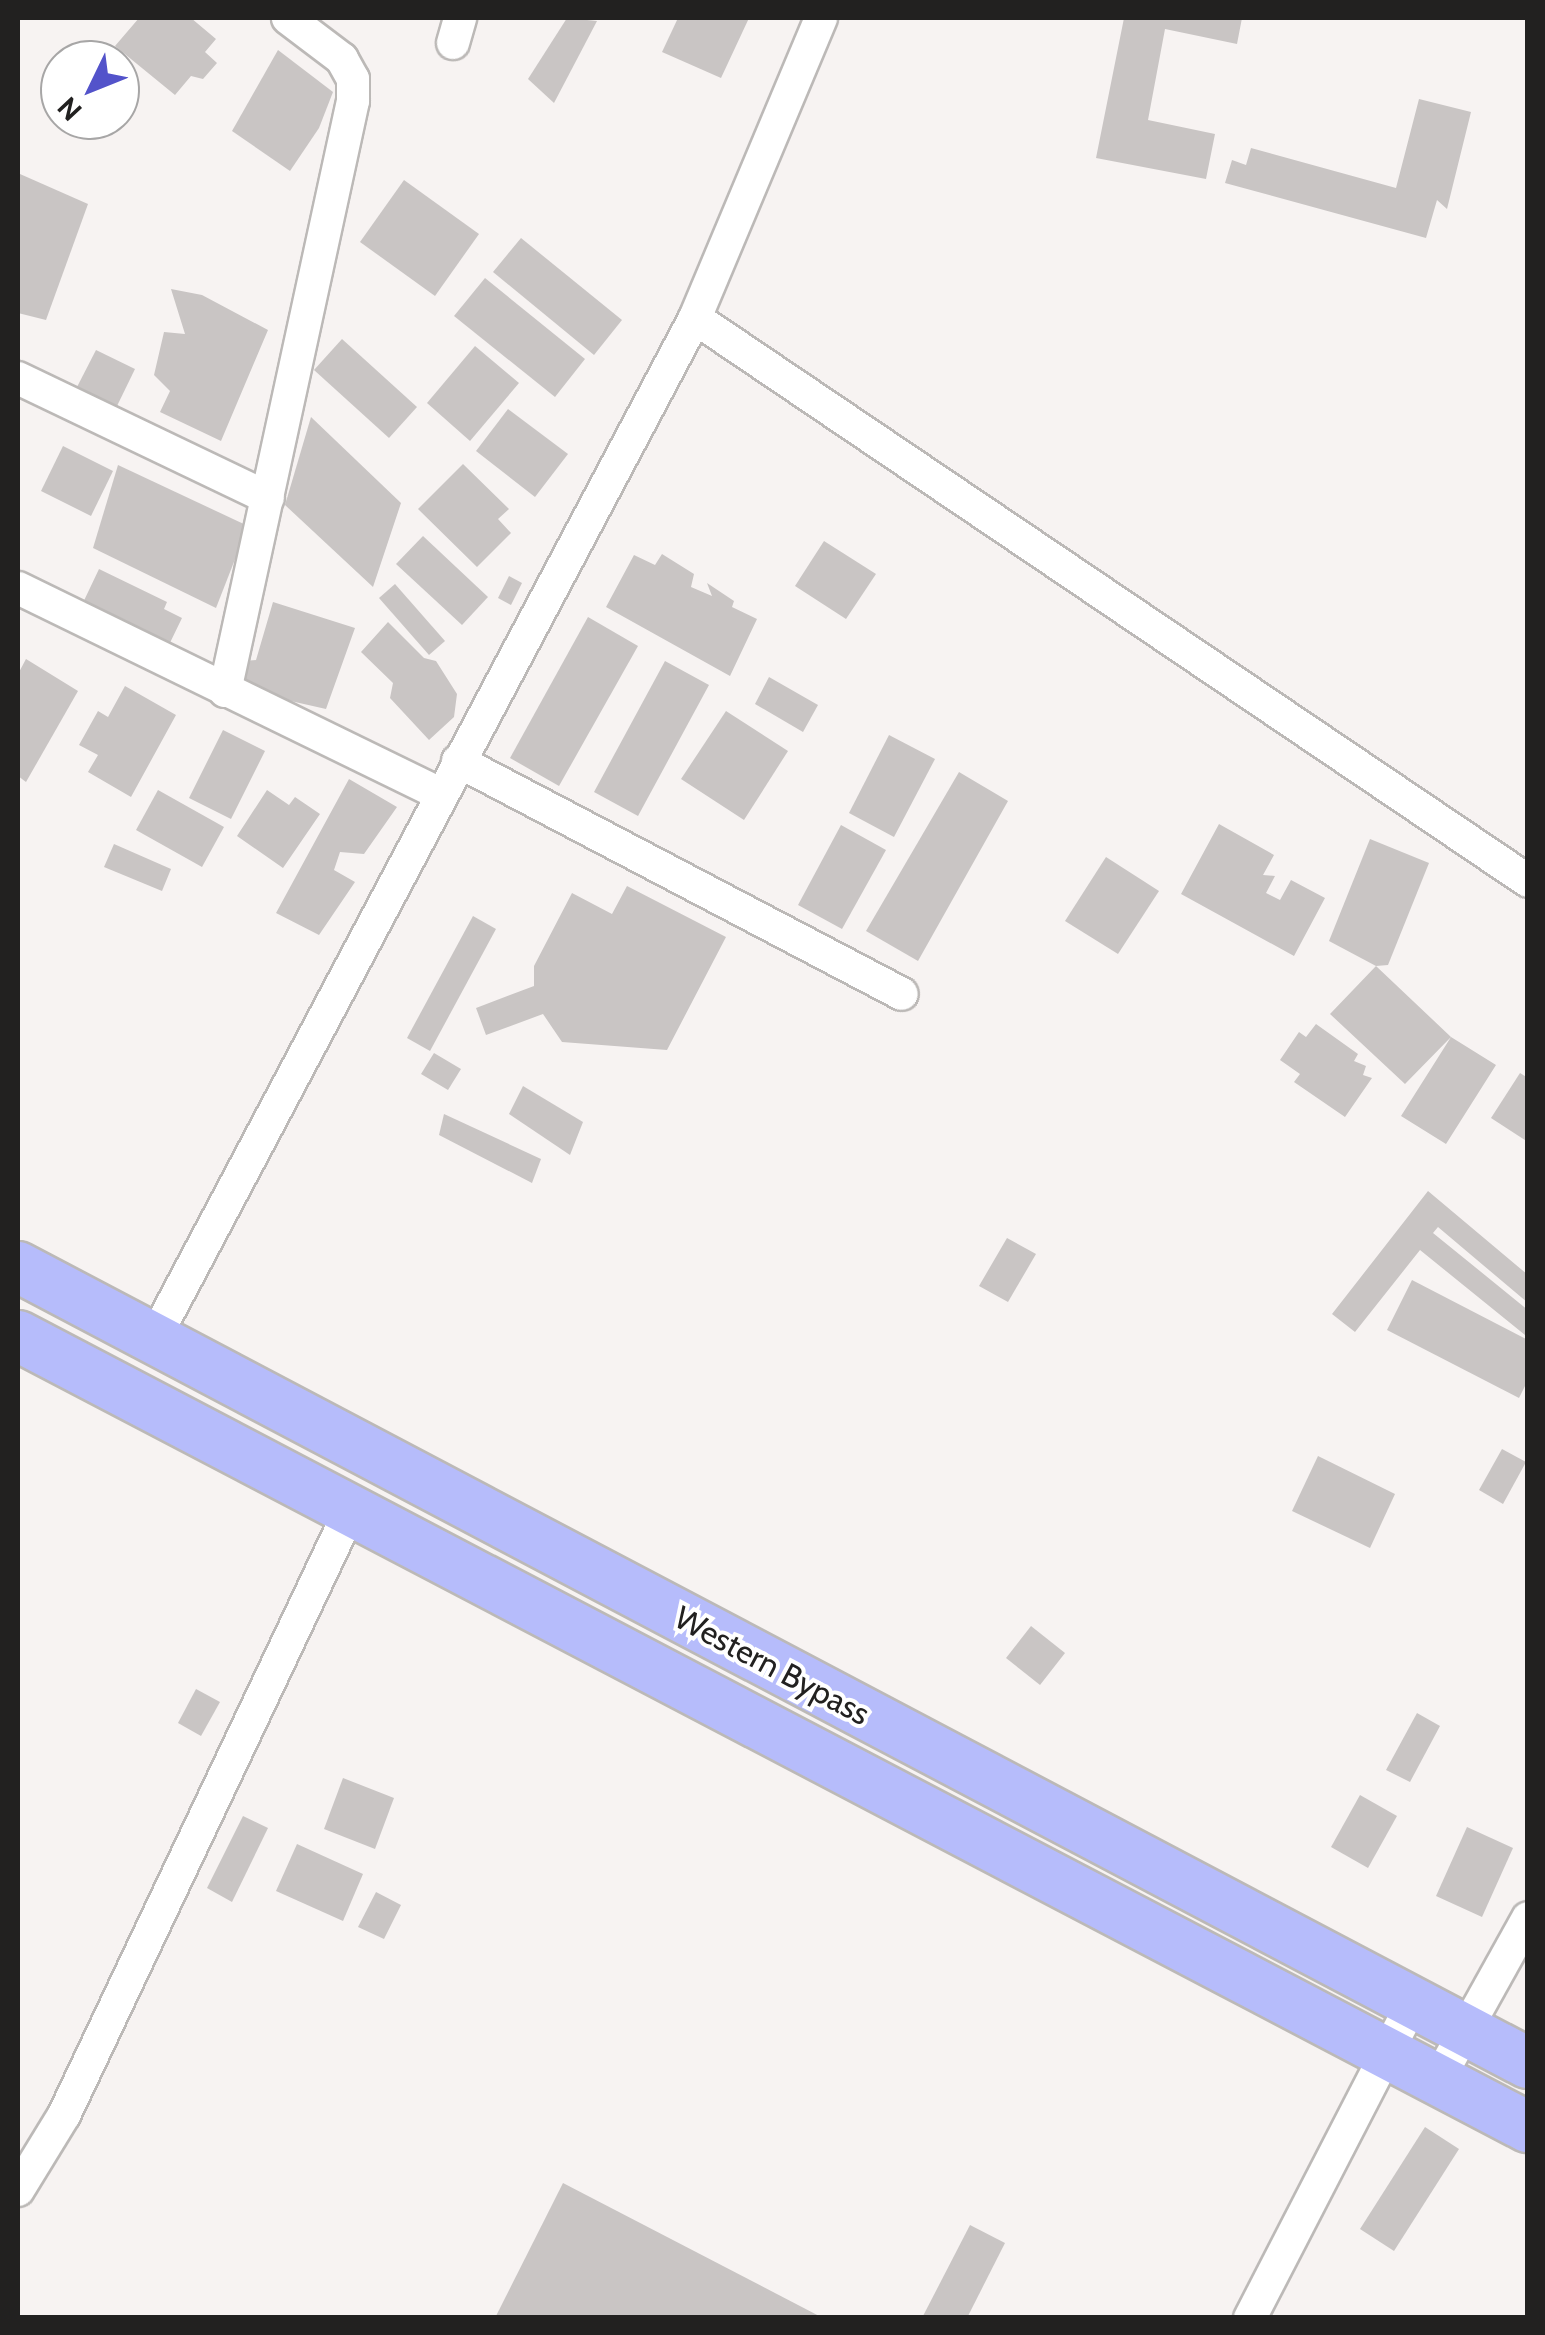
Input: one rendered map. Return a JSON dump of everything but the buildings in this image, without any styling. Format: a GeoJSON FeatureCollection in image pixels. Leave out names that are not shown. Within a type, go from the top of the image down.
{"type":"FeatureCollection","features":[{"type":"Feature","properties":{"kind":"main road","name":"Western Bypass"},"geometry":{"type":"LineString","coordinates":[[18,1268],[1528,2063]]}},
{"type":"Feature","properties":{"kind":"main road","name":"Western Bypass"},"geometry":{"type":"LineString","coordinates":[[18,1336],[1528,2127]]}},
{"type":"Feature","properties":{"kind":"street"},"geometry":{"type":"LineString","coordinates":[[224,690],[353,101],[353,79],[342,59],[288,18]]}},
{"type":"Feature","properties":{"kind":"street"},"geometry":{"type":"LineString","coordinates":[[154,1339],[695,318],[821,18]]}},
{"type":"Feature","properties":{"kind":"street"},"geometry":{"type":"LineString","coordinates":[[695,318],[1528,881]]}},
{"type":"Feature","properties":{"kind":"street"},"geometry":{"type":"LineString","coordinates":[[18,378],[268,498]]}},
{"type":"Feature","properties":{"kind":"street"},"geometry":{"type":"LineString","coordinates":[[18,588],[441,794]]}},
{"type":"Feature","properties":{"kind":"street"},"geometry":{"type":"LineString","coordinates":[[458,762],[902,994]]}},
{"type":"Feature","properties":{"kind":"street"},"geometry":{"type":"LineString","coordinates":[[18,2190],[64,2115],[350,1511]]}},
{"type":"Feature","properties":{"kind":"street"},"geometry":{"type":"LineString","coordinates":[[1439,2078],[1463,2028],[1528,1918]]}},
{"type":"Feature","properties":{"kind":"street"},"geometry":{"type":"LineString","coordinates":[[1250,2318],[1412,2004]]}}]}
